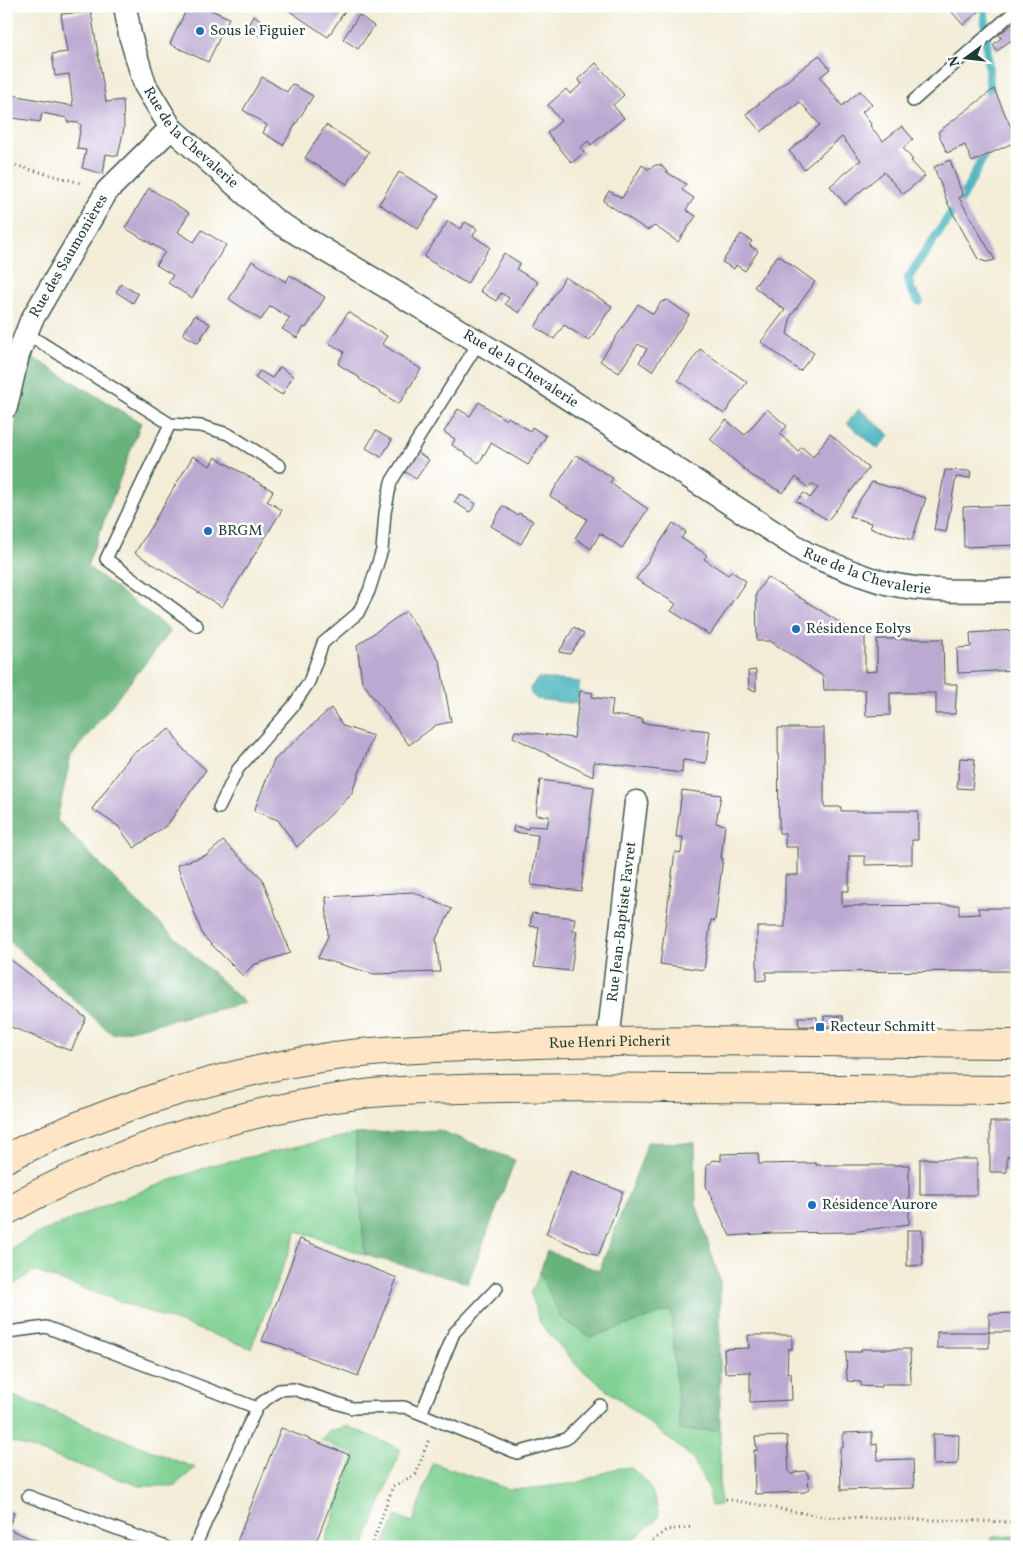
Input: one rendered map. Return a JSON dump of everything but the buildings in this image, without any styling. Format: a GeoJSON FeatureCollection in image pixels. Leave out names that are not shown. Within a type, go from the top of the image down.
{"type":"FeatureCollection","features":[{"type":"Feature","properties":{"kind":"main road","name":"Rue Henri Picherit"},"geometry":{"type":"LineString","coordinates":[[6,1158],[106,1115],[170,1093],[242,1074],[314,1059],[356,1053],[397,1049],[608,1041],[1017,1044]]}},
{"type":"Feature","properties":{"kind":"main road"},"geometry":{"type":"LineString","coordinates":[[6,1211],[69,1178],[110,1161],[220,1123],[256,1114],[365,1094],[422,1090],[548,1087],[1017,1090]]}},
{"type":"Feature","properties":{"kind":"street","name":"Rue de la Chevalerie"},"geometry":{"type":"LineString","coordinates":[[125,6],[130,35],[145,85],[171,128],[276,220],[479,342],[806,553],[886,583],[948,592],[1017,590]]}},
{"type":"Feature","properties":{"kind":"street","name":"Rue des Saumonières"},"geometry":{"type":"LineString","coordinates":[[6,407],[11,363],[31,321],[107,191],[171,128]]}},
{"type":"Feature","properties":{"kind":"street","name":"Rue Jean-Baptiste Favret"},"geometry":{"type":"LineString","coordinates":[[608,1041],[636,802]]}},
{"type":"Feature","properties":{"kind":"lane"},"geometry":{"type":"LineString","coordinates":[[913,100],[1017,9]]}},
{"type":"Feature","properties":{"kind":"lane"},"geometry":{"type":"LineString","coordinates":[[26,333],[170,424],[201,426],[228,434],[280,466]]}},
{"type":"Feature","properties":{"kind":"lane"},"geometry":{"type":"LineString","coordinates":[[219,808],[238,770],[293,706],[309,682],[322,643],[358,614],[369,591],[382,550],[385,513],[391,482],[479,342]]}},
{"type":"Feature","properties":{"kind":"lane"},"geometry":{"type":"LineString","coordinates":[[170,424],[106,559],[197,626]]}},
{"type":"Feature","properties":{"kind":"lane"},"geometry":{"type":"LineString","coordinates":[[421,1414],[454,1333],[497,1288]]}},
{"type":"Feature","properties":{"kind":"lane"},"geometry":{"type":"LineString","coordinates":[[6,1335],[15,1331],[46,1327],[258,1408]]}},
{"type":"Feature","properties":{"kind":"lane"},"geometry":{"type":"LineString","coordinates":[[195,1547],[247,1428],[260,1404],[279,1390],[293,1389],[352,1408],[404,1407],[518,1452],[566,1439],[600,1405]]}},
{"type":"Feature","properties":{"kind":"lane"},"geometry":{"type":"LineString","coordinates":[[28,1496],[166,1547]]}},
{"type":"Feature","properties":{"kind":"path"},"geometry":{"type":"LineString","coordinates":[[6,163],[87,185]]}},
{"type":"Feature","properties":{"kind":"path"},"geometry":{"type":"LineString","coordinates":[[371,1547],[393,1486],[416,1474],[437,1420]]}},
{"type":"Feature","properties":{"kind":"path"},"geometry":{"type":"LineString","coordinates":[[726,1499],[824,1517],[1017,1522]]}},
{"type":"Feature","properties":{"kind":"path"},"geometry":{"type":"LineString","coordinates":[[645,1547],[666,1530],[693,1527]]}},
{"type":"Feature","properties":{"kind":"green space"},"geometry":{"type":"Polygon","coordinates":[[[32,357],[141,423],[87,566],[171,631],[71,756],[57,820],[136,901],[245,1003],[112,1034],[6,938],[6,500],[18,405],[32,357]]]}},
{"type":"Feature","properties":{"kind":"green space"},"geometry":{"type":"Polygon","coordinates":[[[439,1130],[515,1160],[468,1283],[365,1255],[355,1134],[439,1130]]]}},
{"type":"Feature","properties":{"kind":"green space"},"geometry":{"type":"Polygon","coordinates":[[[355,1134],[365,1255],[297,1231],[251,1348],[34,1271],[6,1290],[6,1253],[30,1237],[115,1201],[212,1165],[355,1134]]]}},
{"type":"Feature","properties":{"kind":"green space"},"geometry":{"type":"Polygon","coordinates":[[[647,1142],[695,1143],[696,1203],[720,1281],[720,1430],[680,1430],[671,1310],[591,1337],[561,1318],[540,1272],[547,1251],[599,1271],[647,1142]]]}},
{"type":"Feature","properties":{"kind":"green space"},"geometry":{"type":"Polygon","coordinates":[[[540,1272],[561,1318],[591,1337],[671,1310],[680,1430],[720,1430],[720,1505],[711,1506],[708,1489],[693,1458],[577,1366],[540,1323],[531,1294],[540,1272]]]}},
{"type":"Feature","properties":{"kind":"green space"},"geometry":{"type":"Polygon","coordinates":[[[6,1393],[195,1468],[174,1486],[140,1486],[6,1440],[6,1393]]]}},
{"type":"Feature","properties":{"kind":"green space"},"geometry":{"type":"Polygon","coordinates":[[[347,1426],[401,1449],[364,1547],[323,1547],[355,1455],[321,1440],[329,1431],[347,1426]]]}},
{"type":"Feature","properties":{"kind":"green space"},"geometry":{"type":"Polygon","coordinates":[[[433,1463],[508,1489],[577,1483],[617,1468],[631,1468],[651,1489],[659,1517],[625,1547],[383,1547],[396,1516],[413,1522],[433,1463]]]}},
{"type":"Feature","properties":{"kind":"green space"},"geometry":{"type":"Polygon","coordinates":[[[1017,1536],[1017,1547],[991,1547],[991,1537],[1017,1536]]]}},
{"type":"Feature","properties":{"kind":"green space"},"geometry":{"type":"Polygon","coordinates":[[[968,1543],[968,1547],[815,1547],[815,1544],[968,1543]]]}},
{"type":"Feature","properties":{"kind":"water"},"geometry":{"type":"Polygon","coordinates":[[[859,409],[890,435],[878,449],[847,423],[859,409]]]}},
{"type":"Feature","properties":{"kind":"water"},"geometry":{"type":"Polygon","coordinates":[[[538,678],[580,682],[577,704],[536,699],[531,694],[530,688],[538,678]]]}},
{"type":"Feature","properties":{"kind":"waterway"},"geometry":{"type":"LineString","coordinates":[[984,6],[991,103]]}},
{"type":"Feature","properties":{"kind":"waterway"},"geometry":{"type":"LineString","coordinates":[[919,301],[911,290],[908,278],[966,191],[987,146]]}},
{"type":"Feature","properties":{"kind":"place","name":"Sous le Figuier"},"geometry":{"type":"Point","coordinates":[200,31]}},
{"type":"Feature","properties":{"kind":"place","name":"BRGM"},"geometry":{"type":"Point","coordinates":[208,531]}},
{"type":"Feature","properties":{"kind":"place","name":"Résidence Eolys"},"geometry":{"type":"Point","coordinates":[796,629]}},
{"type":"Feature","properties":{"kind":"place","name":"Recteur Schmitt"},"geometry":{"type":"Point","coordinates":[820,1027]}},
{"type":"Feature","properties":{"kind":"place","name":"Résidence Aurore"},"geometry":{"type":"Point","coordinates":[812,1205]}}]}
